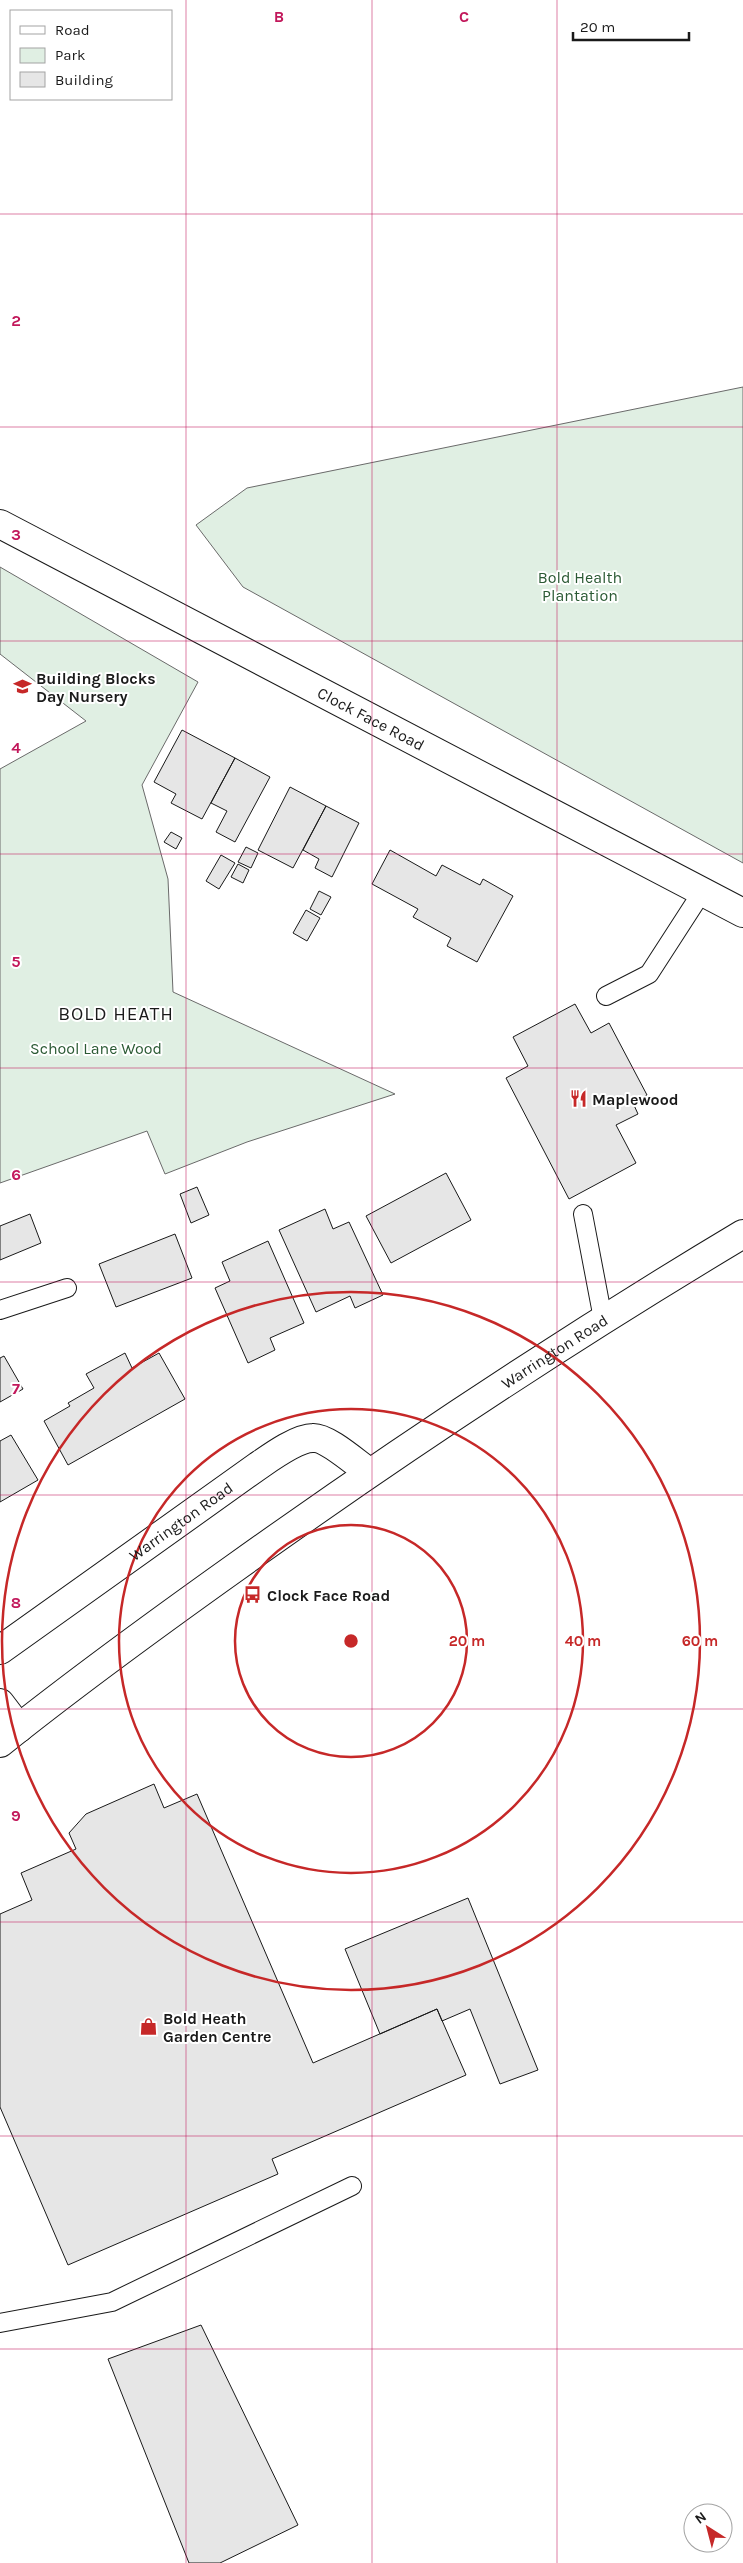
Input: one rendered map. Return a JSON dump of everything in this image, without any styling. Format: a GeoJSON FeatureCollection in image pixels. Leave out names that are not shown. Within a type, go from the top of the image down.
{"type":"FeatureCollection","features":[{"type":"Feature","properties":{"kind":"main road","name":"Clock Face Road"},"geometry":{"type":"LineString","coordinates":[[0,524],[743,913]]}},
{"type":"Feature","properties":{"kind":"main road","name":"Warrington Road"},"geometry":{"type":"LineString","coordinates":[[0,1703],[9,1736],[134,1640],[369,1472],[603,1319],[743,1234]]}},
{"type":"Feature","properties":{"kind":"main road","name":"Warrington Road"},"geometry":{"type":"LineString","coordinates":[[0,1650],[258,1466],[290,1446],[313,1438],[326,1442],[369,1472]]}},
{"type":"Feature","properties":{"kind":"lane"},"geometry":{"type":"LineString","coordinates":[[606,996],[649,974],[702,892]]}},
{"type":"Feature","properties":{"kind":"lane"},"geometry":{"type":"LineString","coordinates":[[583,1214],[603,1319]]}},
{"type":"Feature","properties":{"kind":"lane"},"geometry":{"type":"LineString","coordinates":[[0,1310],[66,1288]]}},
{"type":"Feature","properties":{"kind":"lane"},"geometry":{"type":"LineString","coordinates":[[0,2323],[112,2302],[352,2186]]}},
{"type":"Feature","properties":{"kind":"green space","name":"Bold Health Plantation"},"geometry":{"type":"Polygon","coordinates":[[[743,387],[743,863],[243,587],[196,525],[247,488],[743,387]]]}},
{"type":"Feature","properties":{"kind":"green space","name":"School Lane Wood"},"geometry":{"type":"Polygon","coordinates":[[[0,567],[198,682],[142,785],[168,879],[173,992],[395,1094],[247,1142],[165,1174],[147,1131],[0,1183],[0,769],[86,721],[0,654],[0,567]]]}},
{"type":"Feature","properties":{"kind":"building"},"geometry":{"type":"Polygon","coordinates":[[[182,730],[235,758],[202,819],[171,803],[176,794],[154,782],[182,730]]]}},
{"type":"Feature","properties":{"kind":"building"},"geometry":{"type":"Polygon","coordinates":[[[235,758],[270,777],[235,842],[216,832],[227,811],[211,803],[235,758]]]}},
{"type":"Feature","properties":{"kind":"building"},"geometry":{"type":"Polygon","coordinates":[[[290,787],[326,806],[293,868],[258,850],[290,787]]]}},
{"type":"Feature","properties":{"kind":"building"},"geometry":{"type":"Polygon","coordinates":[[[326,806],[359,823],[332,877],[315,868],[319,859],[303,850],[326,806]]]}},
{"type":"Feature","properties":{"kind":"building"},"geometry":{"type":"Polygon","coordinates":[[[171,832],[182,838],[176,849],[164,842],[171,832]]]}},
{"type":"Feature","properties":{"kind":"building"},"geometry":{"type":"Polygon","coordinates":[[[246,847],[258,853],[251,868],[238,862],[246,847]]]}},
{"type":"Feature","properties":{"kind":"building"},"geometry":{"type":"Polygon","coordinates":[[[390,850],[436,876],[442,865],[480,885],[483,879],[513,896],[477,962],[447,946],[451,938],[413,917],[418,909],[372,884],[390,850]]]}},
{"type":"Feature","properties":{"kind":"building"},"geometry":{"type":"Polygon","coordinates":[[[221,855],[235,863],[219,889],[206,881],[221,855]]]}},
{"type":"Feature","properties":{"kind":"building"},"geometry":{"type":"Polygon","coordinates":[[[238,864],[249,870],[243,883],[231,877],[238,864]]]}},
{"type":"Feature","properties":{"kind":"building"},"geometry":{"type":"Polygon","coordinates":[[[319,891],[331,897],[321,915],[310,909],[319,891]]]}},
{"type":"Feature","properties":{"kind":"building"},"geometry":{"type":"Polygon","coordinates":[[[306,910],[320,918],[307,941],[293,933],[306,910]]]}},
{"type":"Feature","properties":{"kind":"building","name":"Maplewood"},"geometry":{"type":"Polygon","coordinates":[[[575,1004],[591,1033],[609,1023],[647,1095],[633,1103],[638,1114],[616,1125],[636,1163],[569,1199],[506,1078],[528,1066],[513,1037],[575,1004]]]}},
{"type":"Feature","properties":{"kind":"building"},"geometry":{"type":"Polygon","coordinates":[[[446,1173],[471,1220],[391,1263],[366,1216],[446,1173]]]}},
{"type":"Feature","properties":{"kind":"building"},"geometry":{"type":"Polygon","coordinates":[[[197,1187],[209,1215],[191,1223],[180,1194],[197,1187]]]}},
{"type":"Feature","properties":{"kind":"building"},"geometry":{"type":"Polygon","coordinates":[[[325,1209],[333,1229],[349,1222],[383,1295],[355,1308],[350,1296],[316,1312],[279,1230],[325,1209]]]}},
{"type":"Feature","properties":{"kind":"building"},"geometry":{"type":"Polygon","coordinates":[[[30,1214],[41,1243],[0,1260],[0,1226],[30,1214]]]}},
{"type":"Feature","properties":{"kind":"building"},"geometry":{"type":"Polygon","coordinates":[[[175,1234],[192,1278],[116,1307],[99,1264],[175,1234]]]}},
{"type":"Feature","properties":{"kind":"building"},"geometry":{"type":"Polygon","coordinates":[[[268,1241],[304,1323],[270,1338],[275,1350],[248,1363],[215,1288],[230,1281],[222,1262],[268,1241]]]}},
{"type":"Feature","properties":{"kind":"building"},"geometry":{"type":"Polygon","coordinates":[[[125,1353],[132,1368],[159,1353],[185,1399],[68,1465],[44,1421],[70,1406],[68,1403],[94,1388],[86,1374],[125,1353]]]}},
{"type":"Feature","properties":{"kind":"building"},"geometry":{"type":"Polygon","coordinates":[[[4,1356],[23,1389],[0,1402],[0,1358],[4,1356]]]}},
{"type":"Feature","properties":{"kind":"building"},"geometry":{"type":"Polygon","coordinates":[[[11,1435],[38,1480],[0,1502],[0,1441],[11,1435]]]}},
{"type":"Feature","properties":{"kind":"building","name":"Bold Heath Garden Centre"},"geometry":{"type":"Polygon","coordinates":[[[154,1784],[164,1808],[197,1794],[313,2063],[437,2009],[466,2075],[272,2159],[278,2174],[68,2265],[0,2107],[0,1914],[32,1900],[21,1873],[76,1849],[69,1833],[86,1814],[154,1784]]]}},
{"type":"Feature","properties":{"kind":"building"},"geometry":{"type":"Polygon","coordinates":[[[468,1898],[538,2070],[500,2084],[470,2009],[442,2021],[437,2009],[380,2034],[345,1949],[468,1898]]]}},
{"type":"Feature","properties":{"kind":"building"},"geometry":{"type":"Polygon","coordinates":[[[201,2325],[298,2525],[220,2563],[189,2563],[108,2359],[201,2325]]]}},
{"type":"Feature","properties":{"kind":"place","name":"Building Blocks Day Nursery"},"geometry":{"type":"Point","coordinates":[22,687]}},
{"type":"Feature","properties":{"kind":"place","name":"Maplewood"},"geometry":{"type":"Point","coordinates":[578,1099]}},
{"type":"Feature","properties":{"kind":"place","name":"Clock Face Road"},"geometry":{"type":"Point","coordinates":[253,1595]}},
{"type":"Feature","properties":{"kind":"place","name":"Bold Heath Garden Centre"},"geometry":{"type":"Point","coordinates":[149,2027]}},
{"type":"Feature","properties":{"kind":"district","name":"BOLD HEATH"},"geometry":{"type":"Point","coordinates":[116,1013]}}]}
